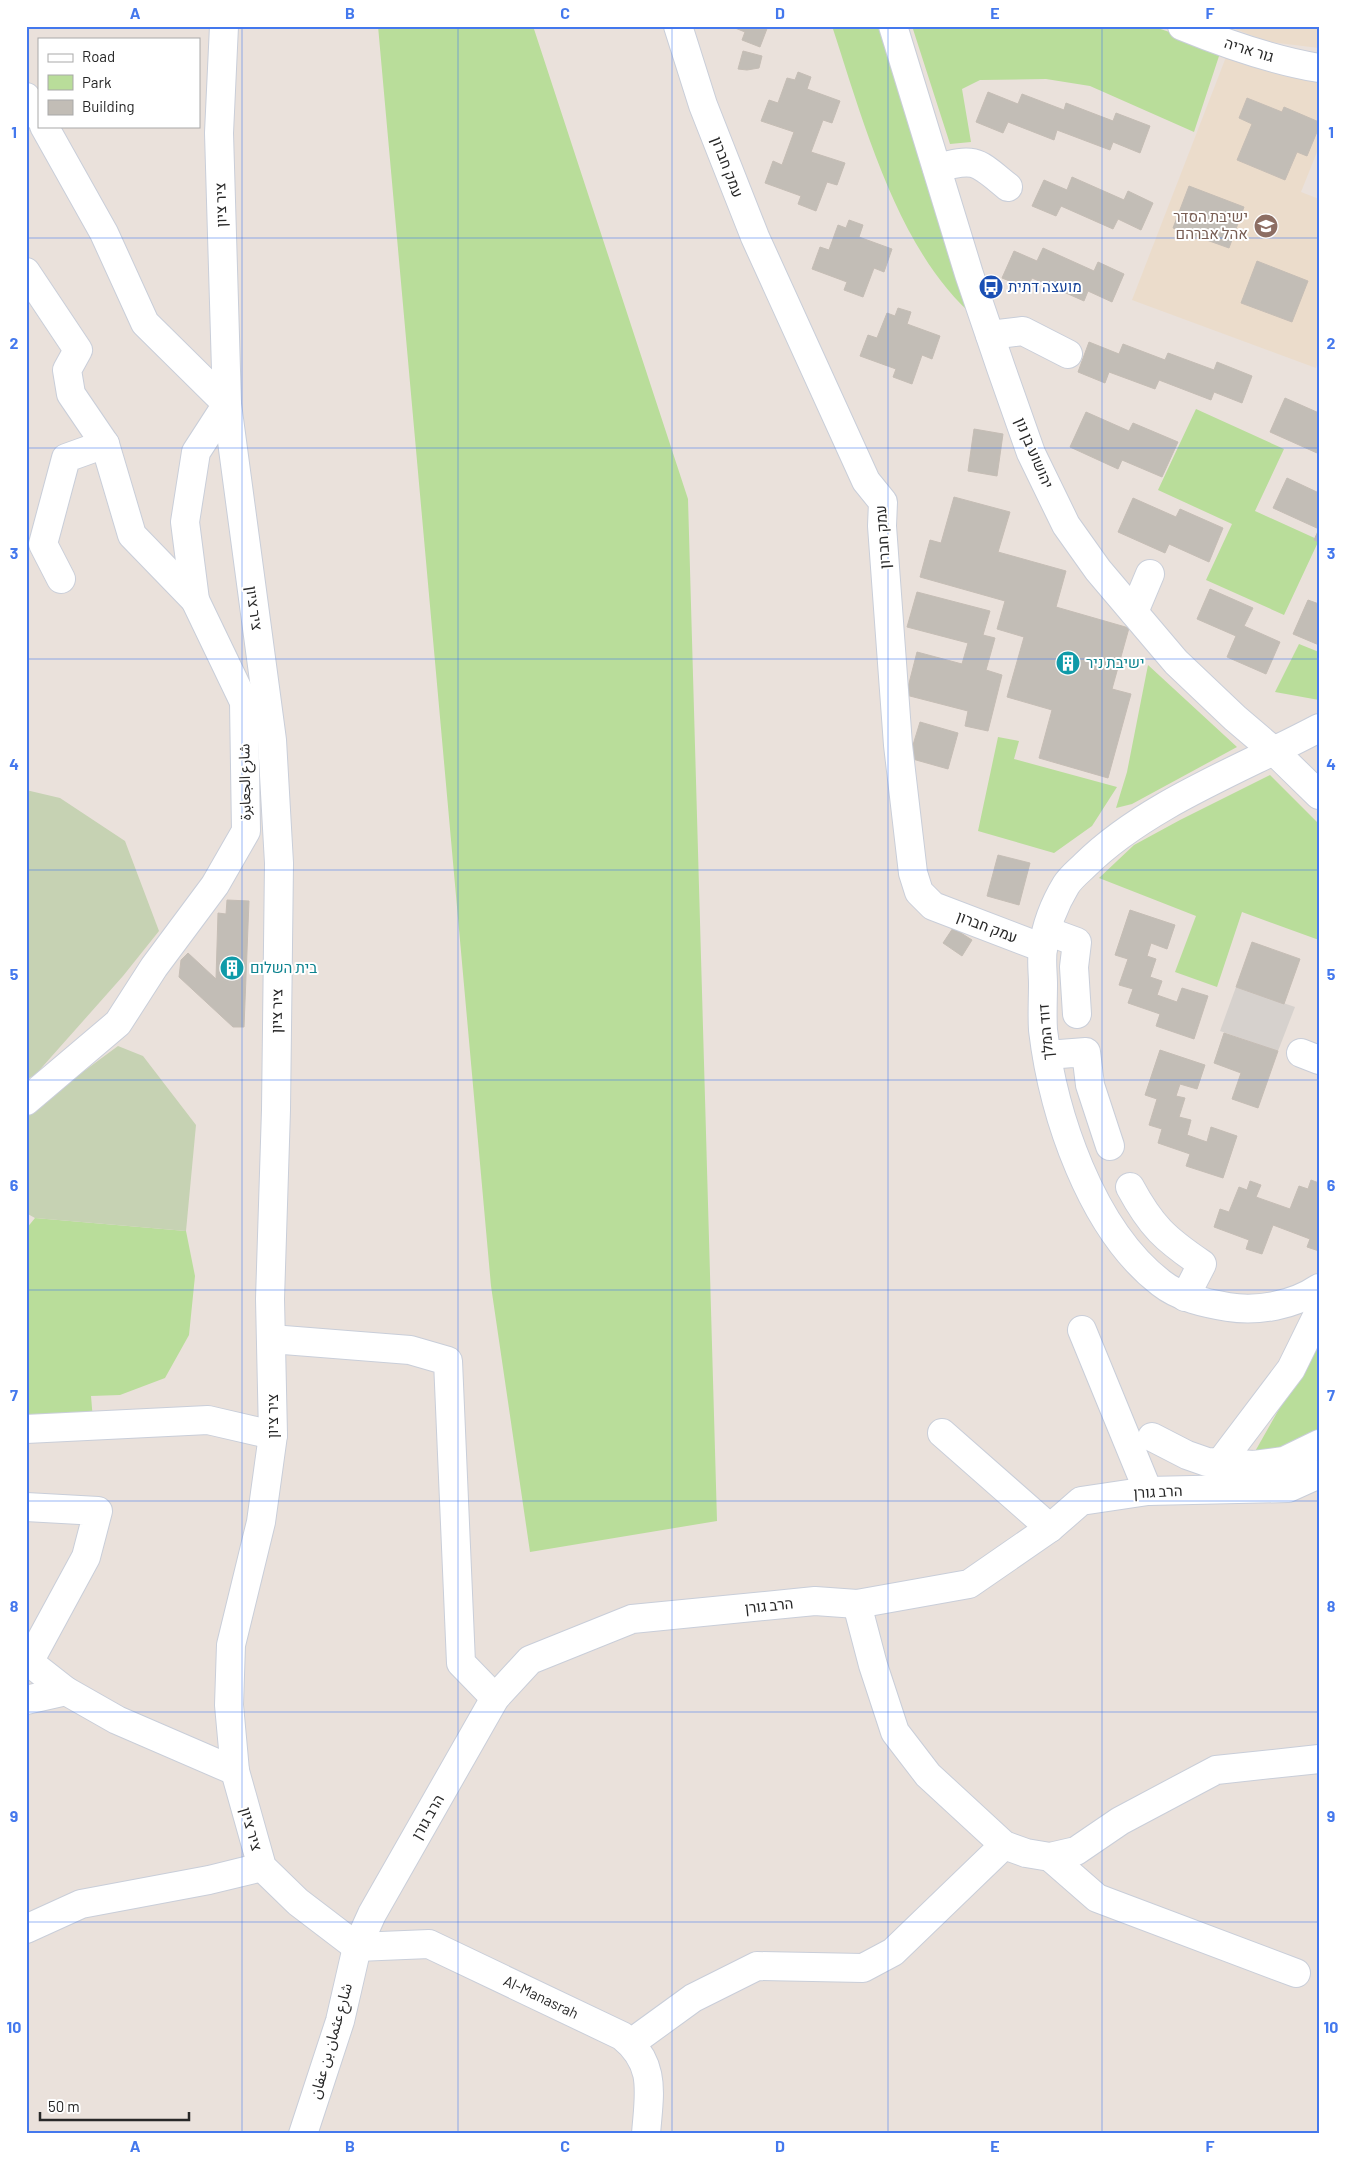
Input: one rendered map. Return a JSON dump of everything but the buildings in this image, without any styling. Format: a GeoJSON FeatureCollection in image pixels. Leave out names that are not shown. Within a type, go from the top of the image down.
{"type":"FeatureCollection","features":[{"type":"Feature","properties":{"kind":"street","name":"ציר ציון"},"geometry":{"type":"LineString","coordinates":[[224,26],[219,133],[227,404],[272,740],[279,863],[276,1110],[270,1299],[274,1435],[261,1522],[231,1645],[229,1705],[234,1771],[262,1867],[298,1902],[357,1947]]}},
{"type":"Feature","properties":{"kind":"street","name":"יהושוע בן נון"},"geometry":{"type":"LineString","coordinates":[[893,26],[990,334],[1031,453],[1066,525],[1098,570],[1176,662],[1235,718],[1275,752],[1319,795]]}},
{"type":"Feature","properties":{"kind":"street","name":"גור אריה"},"geometry":{"type":"LineString","coordinates":[[1182,26],[1228,45],[1267,57],[1319,68]]}},
{"type":"Feature","properties":{"kind":"street","name":"עמק חברון"},"geometry":{"type":"LineString","coordinates":[[683,33],[703,105],[755,237],[866,481],[883,502],[882,526],[898,745],[913,873],[919,892],[933,906],[1045,940],[1077,942],[1074,967],[1077,1014]]}},
{"type":"Feature","properties":{"kind":"street"},"geometry":{"type":"LineString","coordinates":[[44,128],[104,233],[146,323],[227,404]]}},
{"type":"Feature","properties":{"kind":"street"},"geometry":{"type":"LineString","coordinates":[[937,168],[962,161],[978,164],[1008,187]]}},
{"type":"Feature","properties":{"kind":"street"},"geometry":{"type":"LineString","coordinates":[[26,272],[78,350],[67,370],[71,394],[105,444],[132,535],[195,600]]}},
{"type":"Feature","properties":{"kind":"street"},"geometry":{"type":"LineString","coordinates":[[990,334],[1023,331],[1068,354]]}},
{"type":"Feature","properties":{"kind":"street","name":"شارع الجعابرة"},"geometry":{"type":"LineString","coordinates":[[26,1100],[118,1023],[154,967],[215,885],[246,831],[244,702],[195,600],[185,522],[196,452],[227,404]]}},
{"type":"Feature","properties":{"kind":"street"},"geometry":{"type":"LineString","coordinates":[[61,579],[43,544],[66,458],[105,444]]}},
{"type":"Feature","properties":{"kind":"street"},"geometry":{"type":"LineString","coordinates":[[1134,612],[1150,574]]}},
{"type":"Feature","properties":{"kind":"street","name":"דוד המלך"},"geometry":{"type":"LineString","coordinates":[[1319,728],[1275,752],[1182,797],[1120,835],[1067,883],[1049,921],[1045,940],[1043,1027],[1051,1077],[1063,1124],[1078,1165],[1108,1223],[1123,1246],[1143,1267],[1161,1283],[1186,1297],[1238,1309],[1290,1303],[1319,1288]]}},
{"type":"Feature","properties":{"kind":"street"},"geometry":{"type":"LineString","coordinates":[[1047,1055],[1086,1052],[1090,1085],[1110,1146]]}},
{"type":"Feature","properties":{"kind":"street"},"geometry":{"type":"LineString","coordinates":[[1130,1187],[1145,1214],[1163,1235],[1202,1264],[1186,1297]]}},
{"type":"Feature","properties":{"kind":"street"},"geometry":{"type":"LineString","coordinates":[[1220,1463],[1291,1369],[1319,1312]]}},
{"type":"Feature","properties":{"kind":"street"},"geometry":{"type":"LineString","coordinates":[[1082,1330],[1148,1491]]}},
{"type":"Feature","properties":{"kind":"street"},"geometry":{"type":"LineString","coordinates":[[272,1339],[410,1350],[448,1361],[461,1663],[495,1698]]}},
{"type":"Feature","properties":{"kind":"street"},"geometry":{"type":"LineString","coordinates":[[26,1429],[208,1420],[274,1435]]}},
{"type":"Feature","properties":{"kind":"street"},"geometry":{"type":"LineString","coordinates":[[942,1433],[1050,1528]]}},
{"type":"Feature","properties":{"kind":"street"},"geometry":{"type":"LineString","coordinates":[[1152,1437],[1187,1455],[1207,1462],[1254,1465],[1284,1461],[1319,1444]]}},
{"type":"Feature","properties":{"kind":"street","name":"הרב גורן"},"geometry":{"type":"LineString","coordinates":[[357,1947],[372,1914],[495,1698],[530,1660],[632,1619],[815,1601],[857,1604],[969,1584],[1050,1528],[1081,1501],[1148,1491],[1288,1488],[1319,1474]]}},
{"type":"Feature","properties":{"kind":"street"},"geometry":{"type":"LineString","coordinates":[[26,1506],[98,1511],[86,1557],[29,1662],[66,1691],[117,1720],[234,1771]]}},
{"type":"Feature","properties":{"kind":"street"},"geometry":{"type":"LineString","coordinates":[[857,1604],[873,1665],[895,1732],[928,1775],[1004,1844],[1026,1853],[1050,1857],[1076,1851],[1120,1821],[1216,1770],[1319,1759]]}},
{"type":"Feature","properties":{"kind":"street"},"geometry":{"type":"LineString","coordinates":[[26,1700],[66,1691]]}},
{"type":"Feature","properties":{"kind":"street"},"geometry":{"type":"LineString","coordinates":[[632,2043],[694,1998],[757,1966],[863,1968],[893,1952],[1004,1844]]}},
{"type":"Feature","properties":{"kind":"street"},"geometry":{"type":"LineString","coordinates":[[1050,1857],[1097,1898],[1296,1973]]}},
{"type":"Feature","properties":{"kind":"street"},"geometry":{"type":"LineString","coordinates":[[29,1923],[82,1904],[209,1880],[262,1867]]}},
{"type":"Feature","properties":{"kind":"street","name":"Al-Manasrah"},"geometry":{"type":"LineString","coordinates":[[357,1947],[429,1944],[616,2033],[632,2043],[645,2062],[650,2086],[646,2134]]}},
{"type":"Feature","properties":{"kind":"street","name":"شارع عثمان بن عفان"},"geometry":{"type":"LineString","coordinates":[[303,2134],[340,2021],[357,1947]]}},
{"type":"Feature","properties":{"kind":"shaded area"},"geometry":{"type":"Polygon","coordinates":[[[1227,26],[1319,26],[1319,48],[1269,42],[1227,26]]]}},
{"type":"Feature","properties":{"kind":"shaded area"},"geometry":{"type":"Polygon","coordinates":[[[1228,52],[1319,82],[1319,147],[1301,192],[1319,199],[1319,359],[1316,368],[1132,300],[1228,52]]]}},
{"type":"Feature","properties":{"kind":"shaded area"},"geometry":{"type":"Polygon","coordinates":[[[1236,987],[1295,1007],[1278,1051],[1220,1031],[1236,987]]]}},
{"type":"Feature","properties":{"kind":"green space"},"geometry":{"type":"Polygon","coordinates":[[[378,26],[533,26],[688,499],[717,1521],[530,1552],[491,1286],[378,26]]]}},
{"type":"Feature","properties":{"kind":"green space"},"geometry":{"type":"Polygon","coordinates":[[[832,26],[880,26],[976,318],[949,291],[925,258],[904,222],[886,183],[871,143],[832,26]]]}},
{"type":"Feature","properties":{"kind":"green space"},"geometry":{"type":"Polygon","coordinates":[[[912,26],[1152,26],[1221,50],[1194,132],[1090,86],[1046,79],[980,80],[962,89],[971,142],[950,144],[912,26]]]}},
{"type":"Feature","properties":{"kind":"green space"},"geometry":{"type":"Polygon","coordinates":[[[1196,409],[1284,449],[1255,511],[1319,540],[1284,615],[1206,580],[1232,524],[1158,490],[1196,409]]]}},
{"type":"Feature","properties":{"kind":"green space"},"geometry":{"type":"Polygon","coordinates":[[[1299,644],[1319,652],[1319,700],[1275,692],[1299,644]]]}},
{"type":"Feature","properties":{"kind":"green space"},"geometry":{"type":"Polygon","coordinates":[[[1148,665],[1237,747],[1132,804],[1116,808],[1127,772],[1148,665]]]}},
{"type":"Feature","properties":{"kind":"green space"},"geometry":{"type":"Polygon","coordinates":[[[998,737],[1019,741],[1014,759],[1117,787],[1092,826],[1054,853],[978,831],[998,737]]]}},
{"type":"Feature","properties":{"kind":"green space"},"geometry":{"type":"Polygon","coordinates":[[[1270,775],[1319,824],[1319,940],[1242,912],[1217,987],[1175,972],[1196,916],[1099,878],[1134,845],[1270,775]]]}},
{"type":"Feature","properties":{"kind":"green space"},"geometry":{"type":"Polygon","coordinates":[[[26,790],[60,798],[125,841],[159,931],[123,976],[36,1074],[26,1080],[26,790]]]}},
{"type":"Feature","properties":{"kind":"green space"},"geometry":{"type":"Polygon","coordinates":[[[118,1046],[143,1056],[196,1125],[186,1231],[35,1218],[26,1213],[26,1114],[118,1046]]]}},
{"type":"Feature","properties":{"kind":"green space"},"geometry":{"type":"Polygon","coordinates":[[[35,1218],[186,1231],[195,1276],[189,1335],[165,1378],[120,1395],[91,1396],[93,1420],[26,1421],[26,1229],[35,1218]]]}},
{"type":"Feature","properties":{"kind":"green space"},"geometry":{"type":"Polygon","coordinates":[[[1319,1339],[1319,1430],[1280,1451],[1253,1455],[1319,1339]]]}},
{"type":"Feature","properties":{"kind":"place","name":"ישיבת הסדר אהל אברהם"},"geometry":{"type":"Point","coordinates":[1266,226]}},
{"type":"Feature","properties":{"kind":"place","name":"מועצה דתית"},"geometry":{"type":"Point","coordinates":[991,287]}},
{"type":"Feature","properties":{"kind":"place","name":"ישיבת ניר"},"geometry":{"type":"Point","coordinates":[1068,663]}},
{"type":"Feature","properties":{"kind":"place","name":"בית השלום"},"geometry":{"type":"Point","coordinates":[232,968]}}]}
